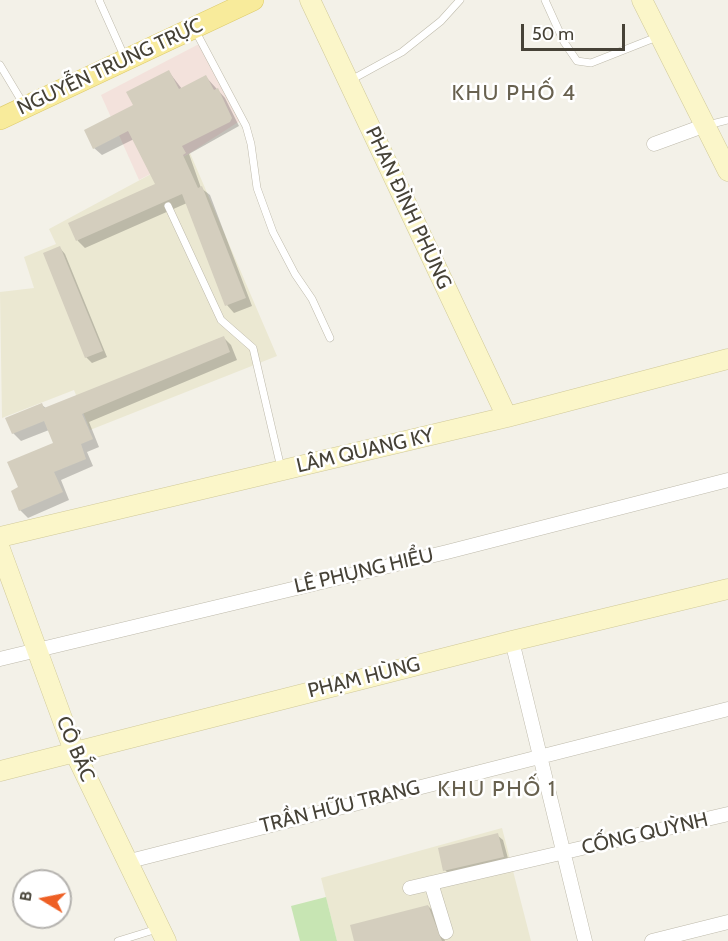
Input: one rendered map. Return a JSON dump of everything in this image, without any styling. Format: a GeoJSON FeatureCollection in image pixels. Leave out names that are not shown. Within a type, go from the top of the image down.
{"type":"FeatureCollection","features":[{"type":"Feature","properties":{"kind":"main road","name":"NGUYỄN TRUNG TRỰC"},"geometry":{"type":"LineString","coordinates":[[0,119],[253,0]]}},
{"type":"Feature","properties":{"kind":"street","name":"PHAN ĐÌNH PHÙNG"},"geometry":{"type":"LineString","coordinates":[[310,0],[507,417]]}},
{"type":"Feature","properties":{"kind":"street"},"geometry":{"type":"LineString","coordinates":[[643,1],[728,171]]}},
{"type":"Feature","properties":{"kind":"street"},"geometry":{"type":"LineString","coordinates":[[654,144],[706,125]]}},
{"type":"Feature","properties":{"kind":"street","name":"LÂM QUANG KY"},"geometry":{"type":"LineString","coordinates":[[0,537],[507,417],[728,359]]}},
{"type":"Feature","properties":{"kind":"street","name":"LÊ PHỤNG HIỂU"},"geometry":{"type":"LineString","coordinates":[[0,659],[34,649],[447,552],[728,480]]}},
{"type":"Feature","properties":{"kind":"street","name":"CÔ BẮC"},"geometry":{"type":"LineString","coordinates":[[0,549],[34,649],[74,751],[163,935]]}},
{"type":"Feature","properties":{"kind":"street","name":"PHẠM HÙNG"},"geometry":{"type":"LineString","coordinates":[[0,771],[512,641],[728,589]]}},
{"type":"Feature","properties":{"kind":"street"},"geometry":{"type":"LineString","coordinates":[[512,641],[585,941]]}},
{"type":"Feature","properties":{"kind":"street","name":"TRẦN HỮU TRANG"},"geometry":{"type":"LineString","coordinates":[[126,862],[728,709]]}},
{"type":"Feature","properties":{"kind":"street","name":"CỐNG QUỲNH"},"geometry":{"type":"LineString","coordinates":[[410,888],[728,814]]}},
{"type":"Feature","properties":{"kind":"street"},"geometry":{"type":"LineString","coordinates":[[431,884],[446,932]]}},
{"type":"Feature","properties":{"kind":"street"},"geometry":{"type":"LineString","coordinates":[[652,941],[728,922]]}},
{"type":"Feature","properties":{"kind":"lane"},"geometry":{"type":"LineString","coordinates":[[99,0],[126,60]]}},
{"type":"Feature","properties":{"kind":"lane"},"geometry":{"type":"LineString","coordinates":[[348,81],[402,52],[441,21],[460,0]]}},
{"type":"Feature","properties":{"kind":"lane"},"geometry":{"type":"LineString","coordinates":[[545,0],[564,42],[577,61],[591,63],[660,36]]}},
{"type":"Feature","properties":{"kind":"lane"},"geometry":{"type":"LineString","coordinates":[[194,28],[246,126],[257,188],[273,232],[295,274],[312,299],[330,338]]}},
{"type":"Feature","properties":{"kind":"lane"},"geometry":{"type":"LineString","coordinates":[[0,65],[26,107]]}},
{"type":"Feature","properties":{"kind":"lane"},"geometry":{"type":"LineString","coordinates":[[706,125],[728,120]]}},
{"type":"Feature","properties":{"kind":"lane"},"geometry":{"type":"LineString","coordinates":[[168,206],[221,320],[253,348],[282,470]]}},
{"type":"Feature","properties":{"kind":"lane"},"geometry":{"type":"LineString","coordinates":[[118,941],[163,935]]}},
{"type":"Feature","properties":{"kind":"shaded area"},"geometry":{"type":"Polygon","coordinates":[[[199,44],[240,121],[190,153],[139,180],[101,95],[199,44]]]}},
{"type":"Feature","properties":{"kind":"shaded area"},"geometry":{"type":"Polygon","coordinates":[[[190,153],[277,356],[90,430],[74,390],[2,418],[0,292],[34,288],[24,257],[56,244],[49,229],[190,153]]]}},
{"type":"Feature","properties":{"kind":"shaded area"},"geometry":{"type":"Polygon","coordinates":[[[502,828],[531,941],[337,941],[321,878],[502,828]]]}},
{"type":"Feature","properties":{"kind":"green space"},"geometry":{"type":"Polygon","coordinates":[[[326,897],[337,941],[300,941],[291,906],[326,897]]]}},
{"type":"Feature","properties":{"kind":"building"},"geometry":{"type":"Polygon","coordinates":[[[169,70],[179,89],[206,75],[214,90],[218,88],[232,118],[230,122],[182,146],[186,153],[183,155],[198,188],[202,186],[246,298],[225,306],[182,194],[76,241],[68,223],[155,184],[128,131],[93,149],[84,130],[133,105],[126,92],[169,70]]]}},
{"type":"Feature","properties":{"kind":"building"},"geometry":{"type":"Polygon","coordinates":[[[60,246],[103,351],[85,358],[43,253],[60,246]]]}},
{"type":"Feature","properties":{"kind":"building"},"geometry":{"type":"Polygon","coordinates":[[[224,336],[230,352],[82,414],[93,439],[81,444],[86,459],[54,472],[63,492],[19,511],[11,491],[18,487],[7,462],[53,443],[44,421],[12,434],[5,418],[42,403],[44,408],[224,336]]]}},
{"type":"Feature","properties":{"kind":"building"},"geometry":{"type":"Polygon","coordinates":[[[498,833],[504,857],[443,871],[438,848],[498,833]]]}},
{"type":"Feature","properties":{"kind":"building"},"geometry":{"type":"Polygon","coordinates":[[[428,905],[442,941],[354,941],[350,925],[428,905]]]}},
{"type":"Feature","properties":{"kind":"district","name":"KHU PHỐ 4"},"geometry":{"type":"Point","coordinates":[514,94]}},
{"type":"Feature","properties":{"kind":"district","name":"KHU PHỐ 1"},"geometry":{"type":"Point","coordinates":[497,790]}}]}
